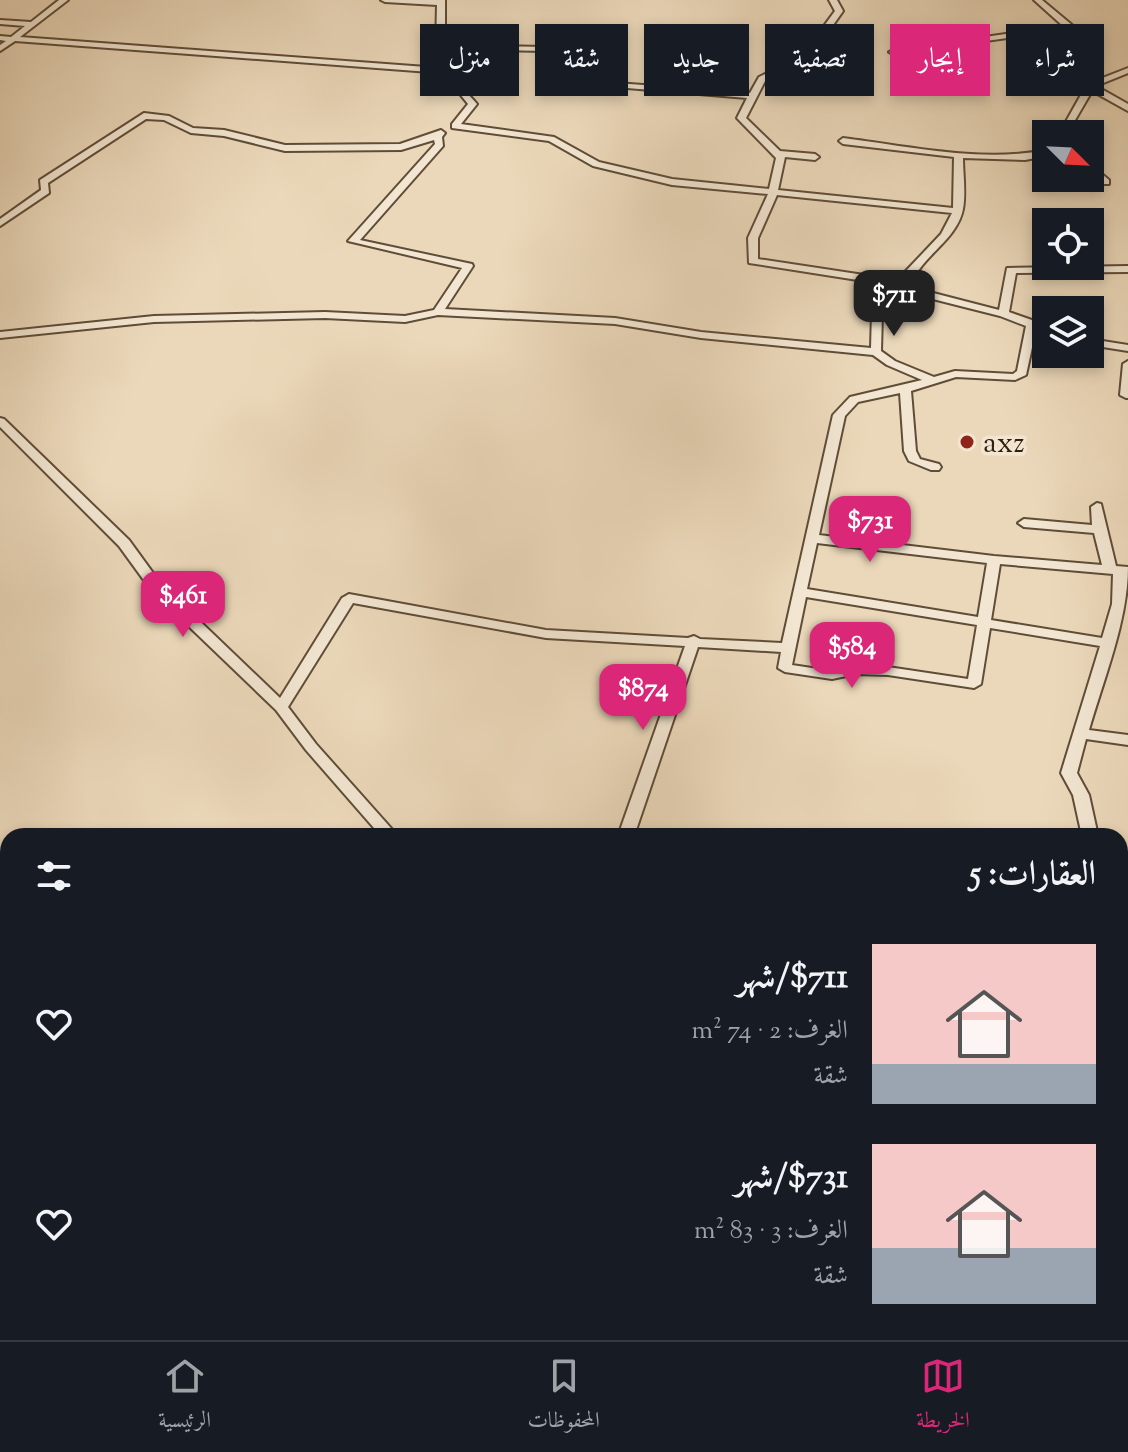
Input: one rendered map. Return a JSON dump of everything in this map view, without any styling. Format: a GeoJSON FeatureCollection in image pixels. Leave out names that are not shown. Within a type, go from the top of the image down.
{"type":"FeatureCollection","features":[{"type":"Feature","properties":{"kind":"street"},"geometry":{"type":"LineString","coordinates":[[0,49],[64,0]]}},
{"type":"Feature","properties":{"kind":"street"},"geometry":{"type":"LineString","coordinates":[[385,0],[442,2],[441,24]]}},
{"type":"Feature","properties":{"kind":"street"},"geometry":{"type":"LineString","coordinates":[[833,0],[839,11],[816,43],[783,69],[762,79],[741,118],[781,157],[773,193],[753,238],[753,261],[864,278],[1032,324],[1022,373],[1015,377],[955,374],[905,389],[854,399],[839,415],[785,668],[832,675],[856,670],[888,671],[974,684],[994,560]]}},
{"type":"Feature","properties":{"kind":"street"},"geometry":{"type":"LineString","coordinates":[[990,38],[1069,27],[1038,0]]}},
{"type":"Feature","properties":{"kind":"street"},"geometry":{"type":"LineString","coordinates":[[0,22],[32,24]]}},
{"type":"Feature","properties":{"kind":"street"},"geometry":{"type":"LineString","coordinates":[[0,38],[420,69]]}},
{"type":"Feature","properties":{"kind":"street"},"geometry":{"type":"LineString","coordinates":[[1104,80],[1128,70]]}},
{"type":"Feature","properties":{"kind":"street"},"geometry":{"type":"LineString","coordinates":[[628,86],[752,96]]}},
{"type":"Feature","properties":{"kind":"street"},"geometry":{"type":"LineString","coordinates":[[1104,94],[1128,108]]}},
{"type":"Feature","properties":{"kind":"street"},"geometry":{"type":"LineString","coordinates":[[0,223],[46,191],[43,182],[144,116],[166,118],[191,130],[224,133],[285,148],[401,147],[437,136],[455,126],[473,104],[465,96]]}},
{"type":"Feature","properties":{"kind":"street"},"geometry":{"type":"LineString","coordinates":[[1070,120],[1080,111],[1086,96]]}},
{"type":"Feature","properties":{"kind":"street"},"geometry":{"type":"LineString","coordinates":[[455,126],[551,139],[596,164],[672,182],[958,211]]}},
{"type":"Feature","properties":{"kind":"street"},"geometry":{"type":"LineString","coordinates":[[437,136],[440,144],[353,241],[468,266],[438,312]]}},
{"type":"Feature","properties":{"kind":"street"},"geometry":{"type":"LineString","coordinates":[[843,141],[959,155],[1032,156]]}},
{"type":"Feature","properties":{"kind":"street"},"geometry":{"type":"LineString","coordinates":[[779,154],[815,157]]}},
{"type":"Feature","properties":{"kind":"street"},"geometry":{"type":"LineString","coordinates":[[876,352],[877,312],[891,310],[901,302],[909,274],[945,235],[958,211],[959,155]]}},
{"type":"Feature","properties":{"kind":"street"},"geometry":{"type":"LineString","coordinates":[[1004,314],[1011,270],[1128,269]]}},
{"type":"Feature","properties":{"kind":"street"},"geometry":{"type":"LineString","coordinates":[[0,335],[154,319],[325,315],[405,319],[438,312],[615,321],[701,335],[876,352],[891,363],[934,381]]}},
{"type":"Feature","properties":{"kind":"street"},"geometry":{"type":"LineString","coordinates":[[1104,344],[1128,348]]}},
{"type":"Feature","properties":{"kind":"street"},"geometry":{"type":"LineString","coordinates":[[1126,395],[1128,364]]}},
{"type":"Feature","properties":{"kind":"street"},"geometry":{"type":"LineString","coordinates":[[905,389],[910,451],[915,461],[935,467]]}},
{"type":"Feature","properties":{"kind":"street"},"geometry":{"type":"LineString","coordinates":[[0,421],[124,543],[156,587],[281,707],[311,747],[383,828]]}},
{"type":"Feature","properties":{"kind":"street"},"geometry":{"type":"LineString","coordinates":[[1088,828],[1081,795],[1069,773],[1119,604],[1119,570],[1097,529],[1097,507]]}},
{"type":"Feature","properties":{"kind":"street"},"geometry":{"type":"LineString","coordinates":[[1024,523],[1097,529]]}},
{"type":"Feature","properties":{"kind":"street"},"geometry":{"type":"LineString","coordinates":[[811,538],[994,560],[1119,570]]}},
{"type":"Feature","properties":{"kind":"street"},"geometry":{"type":"LineString","coordinates":[[799,592],[1108,643]]}},
{"type":"Feature","properties":{"kind":"street"},"geometry":{"type":"LineString","coordinates":[[281,707],[349,598],[546,634],[694,640],[788,648]]}},
{"type":"Feature","properties":{"kind":"street"},"geometry":{"type":"LineString","coordinates":[[629,828],[694,640]]}},
{"type":"Feature","properties":{"kind":"street"},"geometry":{"type":"LineString","coordinates":[[1081,734],[1128,740]]}},
{"type":"Feature","properties":{"kind":"place","name":"axz"},"geometry":{"type":"Point","coordinates":[967,442]}}]}
